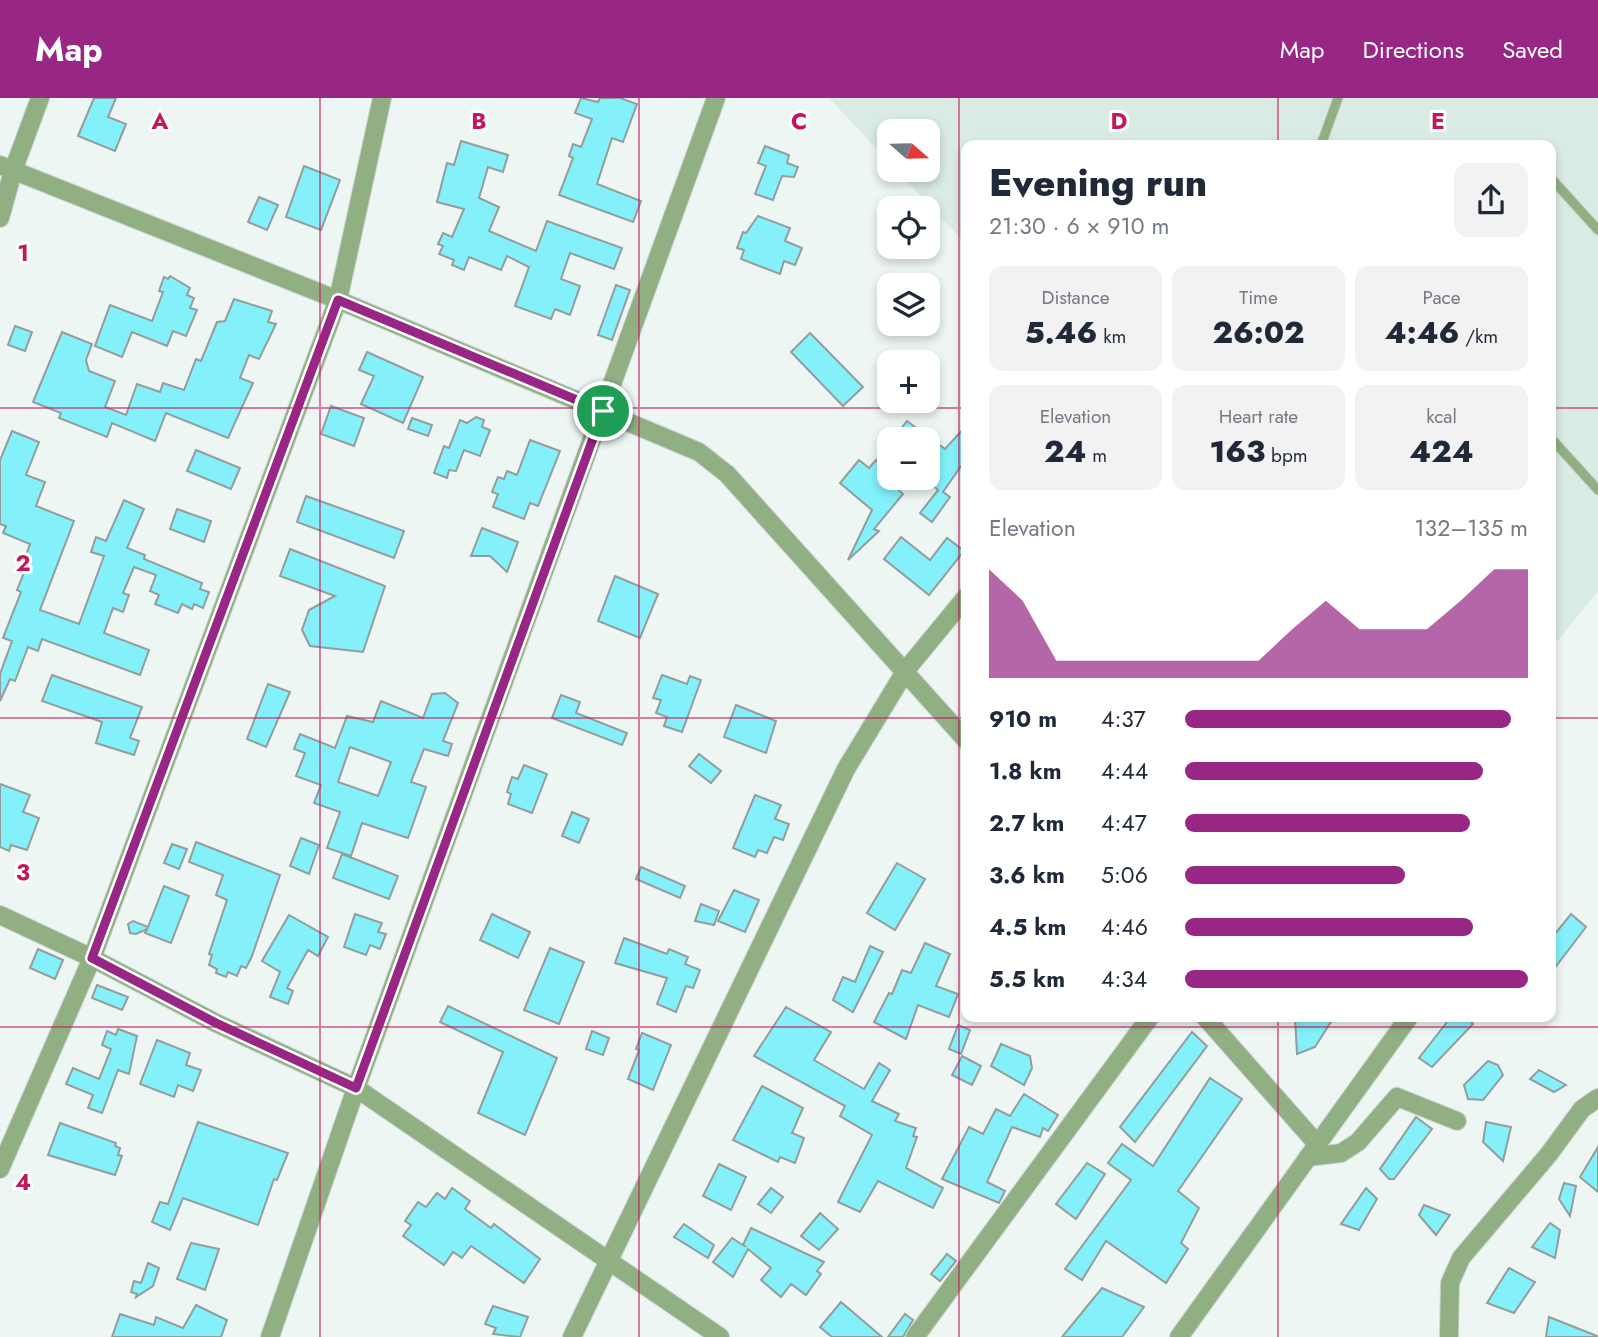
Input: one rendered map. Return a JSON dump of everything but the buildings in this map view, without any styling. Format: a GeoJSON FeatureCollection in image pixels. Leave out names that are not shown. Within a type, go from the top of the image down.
{"type":"FeatureCollection","features":[{"type":"Feature","properties":{"kind":"street"},"geometry":{"type":"LineString","coordinates":[[0,218],[6,168],[40,98]]}},
{"type":"Feature","properties":{"kind":"street"},"geometry":{"type":"LineString","coordinates":[[0,1169],[92,958],[338,300],[382,98]]}},
{"type":"Feature","properties":{"kind":"street"},"geometry":{"type":"LineString","coordinates":[[270,1337],[356,1088],[716,98]]}},
{"type":"Feature","properties":{"kind":"street"},"geometry":{"type":"LineString","coordinates":[[6,168],[338,300],[699,452],[727,474],[961,734]]}},
{"type":"Feature","properties":{"kind":"street"},"geometry":{"type":"LineString","coordinates":[[572,1337],[846,769],[906,670],[961,603]]}},
{"type":"Feature","properties":{"kind":"street"},"geometry":{"type":"LineString","coordinates":[[0,915],[92,958],[216,1023],[356,1088],[720,1337]]}},
{"type":"Feature","properties":{"kind":"street"},"geometry":{"type":"LineString","coordinates":[[915,1337],[1146,1022]]}},
{"type":"Feature","properties":{"kind":"street"},"geometry":{"type":"LineString","coordinates":[[1209,1022],[1313,1151],[1341,1153],[1358,1142],[1397,1097],[1457,1121]]}},
{"type":"Feature","properties":{"kind":"street"},"geometry":{"type":"LineString","coordinates":[[1179,1337],[1405,1022]]}},
{"type":"Feature","properties":{"kind":"street"},"geometry":{"type":"LineString","coordinates":[[1449,1337],[1450,1283],[1461,1258],[1549,1154],[1583,1109],[1598,1098]]}},
{"type":"Feature","properties":{"kind":"lane"},"geometry":{"type":"LineString","coordinates":[[1323,140],[1338,98]]}},
{"type":"Feature","properties":{"kind":"lane"},"geometry":{"type":"LineString","coordinates":[[1556,184],[1598,230]]}},
{"type":"Feature","properties":{"kind":"lane"},"geometry":{"type":"LineString","coordinates":[[1556,443],[1598,490]]}},
{"type":"Feature","properties":{"kind":"shaded area"},"geometry":{"type":"Polygon","coordinates":[[[829,98],[1598,98],[1598,591],[1556,643],[1556,140],[961,140],[961,239],[940,217],[940,196],[921,196],[907,182],[940,182],[940,119],[877,119],[877,149],[829,98]]]}},
{"type":"Feature","properties":{"kind":"route"},"geometry":{"type":"LineString","coordinates":[[338,300],[603,411],[356,1088],[216,1023],[92,958],[338,300]]}}]}
